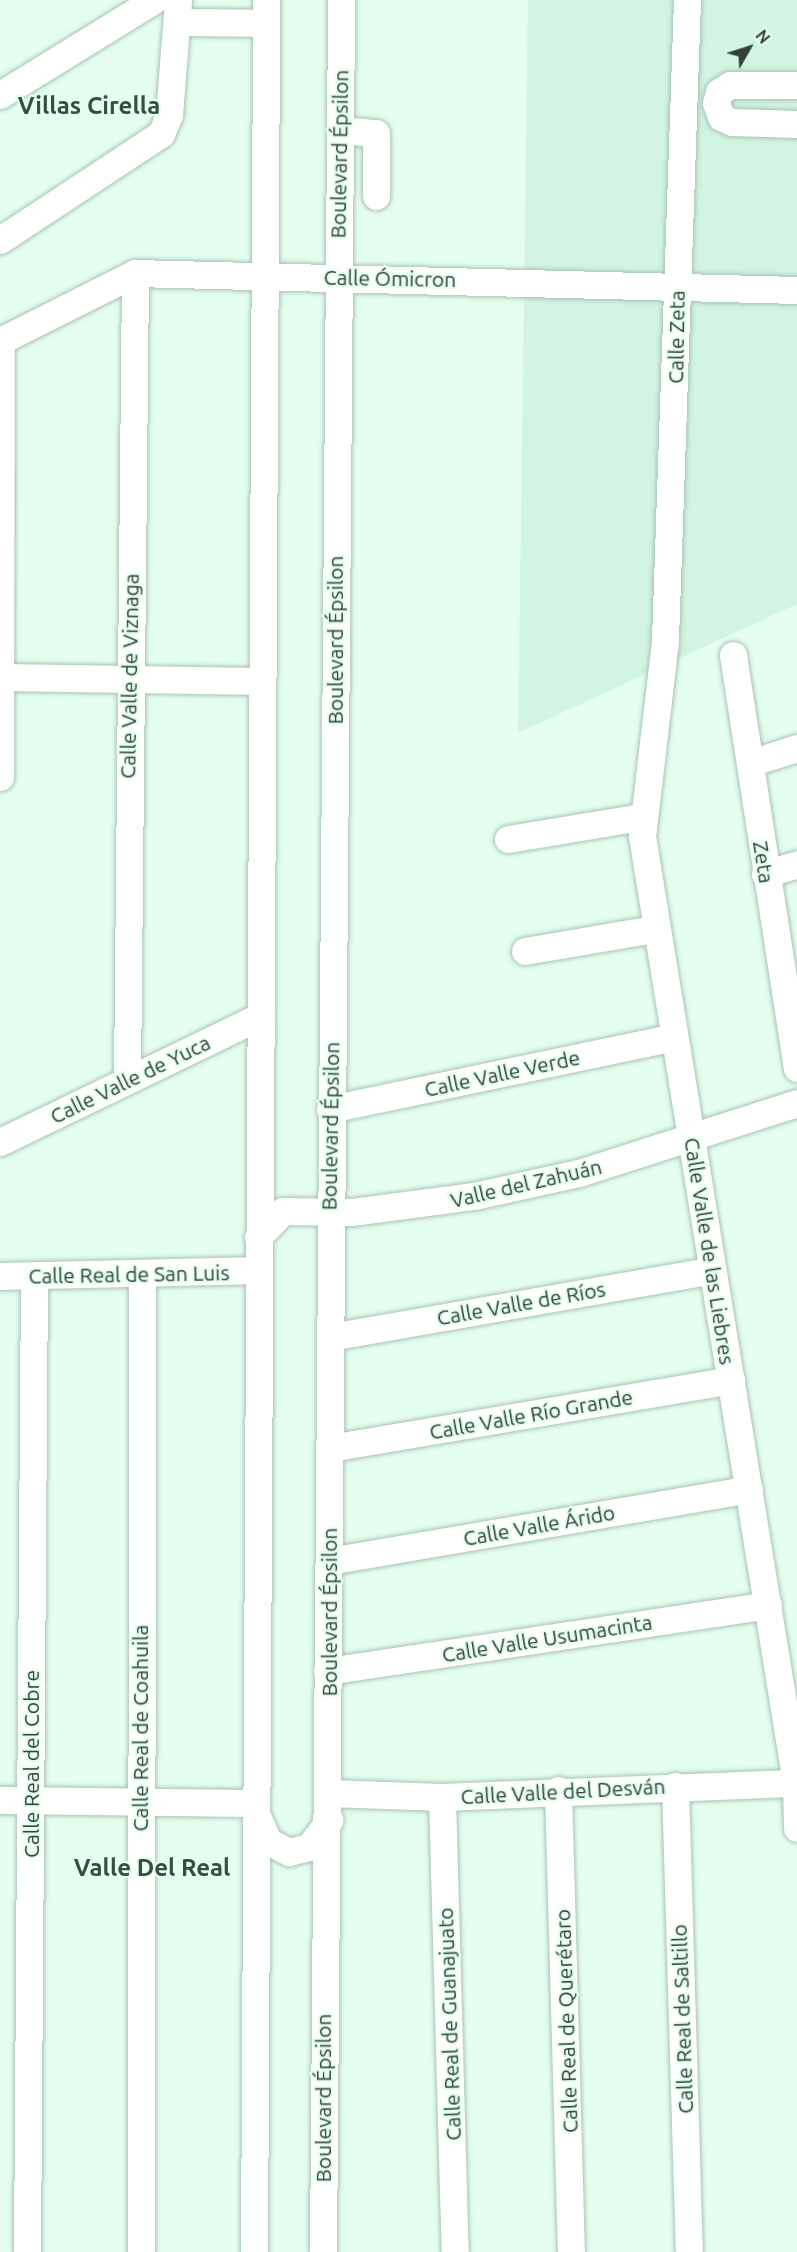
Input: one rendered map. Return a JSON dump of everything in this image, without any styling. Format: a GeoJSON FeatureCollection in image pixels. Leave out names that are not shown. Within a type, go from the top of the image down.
{"type":"FeatureCollection","features":[{"type":"Feature","properties":{"kind":"street"},"geometry":{"type":"LineString","coordinates":[[0,95],[154,0]]}},
{"type":"Feature","properties":{"kind":"street","name":"Boulevard Épsilon"},"geometry":{"type":"LineString","coordinates":[[324,2250],[329,1821],[328,1211],[341,0]]}},
{"type":"Feature","properties":{"kind":"street","name":"Calle Zeta"},"geometry":{"type":"LineString","coordinates":[[663,674],[687,0]]}},
{"type":"Feature","properties":{"kind":"street"},"geometry":{"type":"LineString","coordinates":[[0,240],[161,134],[169,115],[177,11],[266,11],[262,279],[261,1016],[254,2252]]}},
{"type":"Feature","properties":{"kind":"street"},"geometry":{"type":"LineString","coordinates":[[797,85],[730,85],[719,92],[716,103],[721,117],[732,122],[797,124]]}},
{"type":"Feature","properties":{"kind":"street"},"geometry":{"type":"LineString","coordinates":[[340,130],[376,133],[376,196]]}},
{"type":"Feature","properties":{"kind":"street","name":"Calle Ómicron"},"geometry":{"type":"LineString","coordinates":[[0,341],[135,273],[262,279],[338,275],[677,289],[797,290]]}},
{"type":"Feature","properties":{"kind":"street","name":"Calle Valle de Viznaga"},"geometry":{"type":"LineString","coordinates":[[127,1079],[128,680],[135,273]]}},
{"type":"Feature","properties":{"kind":"street"},"geometry":{"type":"LineString","coordinates":[[0,341],[2,550],[0,777]]}},
{"type":"Feature","properties":{"kind":"street","name":"Zeta"},"geometry":{"type":"LineString","coordinates":[[734,655],[765,874],[791,984],[797,1068]]}},
{"type":"Feature","properties":{"kind":"street","name":"Calle Valle de las Liebres"},"geometry":{"type":"LineString","coordinates":[[663,674],[641,817],[654,928],[691,1135],[797,1783],[797,1828]]}},
{"type":"Feature","properties":{"kind":"street"},"geometry":{"type":"LineString","coordinates":[[1,677],[262,681]]}},
{"type":"Feature","properties":{"kind":"street"},"geometry":{"type":"LineString","coordinates":[[750,763],[797,748]]}},
{"type":"Feature","properties":{"kind":"street"},"geometry":{"type":"LineString","coordinates":[[508,839],[641,817]]}},
{"type":"Feature","properties":{"kind":"street"},"geometry":{"type":"LineString","coordinates":[[765,874],[797,864]]}},
{"type":"Feature","properties":{"kind":"street"},"geometry":{"type":"LineString","coordinates":[[525,951],[654,928]]}},
{"type":"Feature","properties":{"kind":"street","name":"Calle Valle de Yuca"},"geometry":{"type":"LineString","coordinates":[[0,1142],[261,1016]]}},
{"type":"Feature","properties":{"kind":"street","name":"Calle Valle Verde"},"geometry":{"type":"LineString","coordinates":[[330,1109],[674,1037]]}},
{"type":"Feature","properties":{"kind":"street","name":"Valle del Zahuán"},"geometry":{"type":"LineString","coordinates":[[258,1237],[283,1211],[328,1211],[474,1196],[579,1173],[691,1135],[797,1103]]}},
{"type":"Feature","properties":{"kind":"street"},"geometry":{"type":"LineString","coordinates":[[0,1254],[0,1276]]}},
{"type":"Feature","properties":{"kind":"street","name":"Calle Valle de Ríos"},"geometry":{"type":"LineString","coordinates":[[330,1337],[712,1269]]}},
{"type":"Feature","properties":{"kind":"street","name":"Calle Real de San Luis"},"geometry":{"type":"LineString","coordinates":[[0,1276],[142,1275],[258,1270]]}},
{"type":"Feature","properties":{"kind":"street","name":"Calle Real de Coahuila"},"geometry":{"type":"LineString","coordinates":[[141,2252],[142,1275]]}},
{"type":"Feature","properties":{"kind":"street","name":"Calle Real del Cobre"},"geometry":{"type":"LineString","coordinates":[[27,2252],[34,1277]]}},
{"type":"Feature","properties":{"kind":"street","name":"Calle Valle Río Grande"},"geometry":{"type":"LineString","coordinates":[[330,1448],[731,1380]]}},
{"type":"Feature","properties":{"kind":"street","name":"Calle Valle Árido"},"geometry":{"type":"LineString","coordinates":[[329,1561],[749,1489]]}},
{"type":"Feature","properties":{"kind":"street","name":"Calle Valle Usumacinta"},"geometry":{"type":"LineString","coordinates":[[327,1671],[768,1605]]}},
{"type":"Feature","properties":{"kind":"street","name":"Calle Valle del Desván"},"geometry":{"type":"LineString","coordinates":[[329,1792],[442,1797],[558,1790],[797,1783]]}},
{"type":"Feature","properties":{"kind":"street","name":"Calle Real de Saltillo"},"geometry":{"type":"LineString","coordinates":[[675,1786],[688,2252]]}},
{"type":"Feature","properties":{"kind":"street","name":"Calle Real de Querétaro"},"geometry":{"type":"LineString","coordinates":[[558,1790],[571,2252]]}},
{"type":"Feature","properties":{"kind":"street","name":"Calle Real de Guanajuato"},"geometry":{"type":"LineString","coordinates":[[442,1797],[455,2252]]}},
{"type":"Feature","properties":{"kind":"street"},"geometry":{"type":"LineString","coordinates":[[0,1800],[140,1802],[256,1809]]}},
{"type":"Feature","properties":{"kind":"street"},"geometry":{"type":"LineString","coordinates":[[256,1809],[268,1841],[289,1852],[309,1847],[329,1821]]}},
{"type":"Feature","properties":{"kind":"shaded area"},"geometry":{"type":"Polygon","coordinates":[[[528,0],[797,0],[797,604],[518,733],[528,0]]]}},
{"type":"Feature","properties":{"kind":"district","name":"Villas Cirella"},"geometry":{"type":"Point","coordinates":[89,106]}},
{"type":"Feature","properties":{"kind":"district","name":"Valle Del Real"},"geometry":{"type":"Point","coordinates":[152,1868]}}]}
